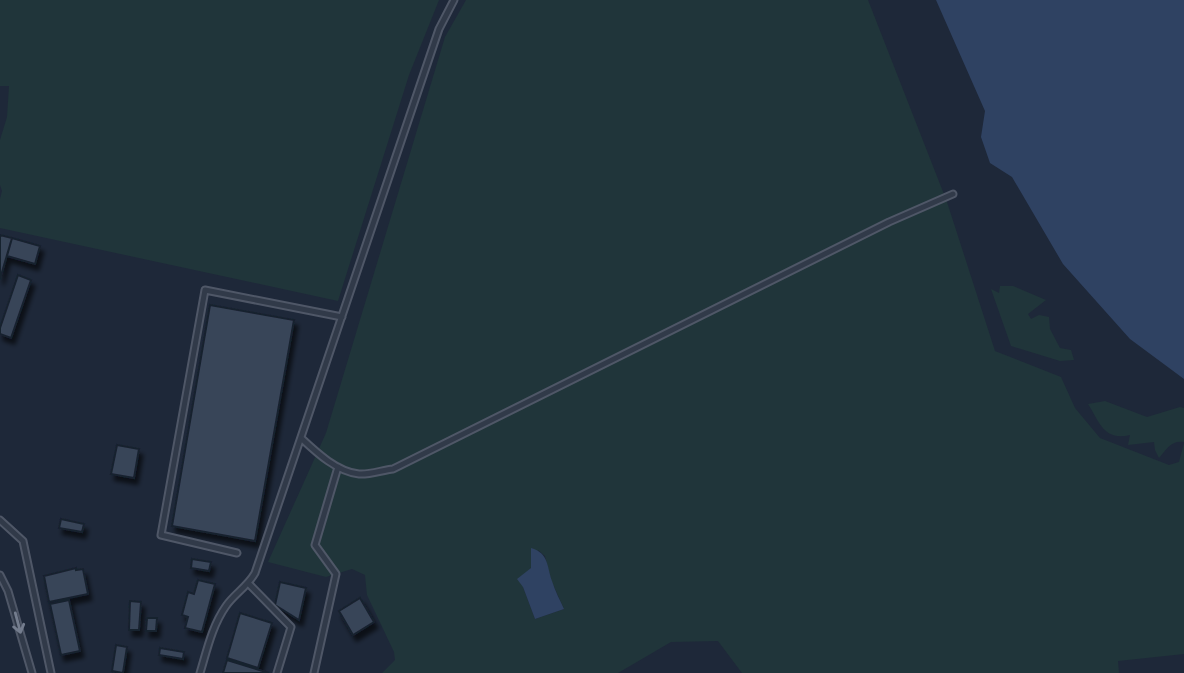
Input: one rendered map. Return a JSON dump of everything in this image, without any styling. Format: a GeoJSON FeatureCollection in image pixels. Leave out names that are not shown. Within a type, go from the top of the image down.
{"type":"FeatureCollection","features":[{"type":"Feature","properties":{"kind":"lane"},"geometry":{"type":"LineString","coordinates":[[200,673],[213,629],[227,604],[249,584],[255,573],[439,29],[454,0]]}},
{"type":"Feature","properties":{"kind":"lane"},"geometry":{"type":"LineString","coordinates":[[301,438],[338,467],[359,474],[393,468],[889,222],[953,194]]}},
{"type":"Feature","properties":{"kind":"lane"},"geometry":{"type":"LineString","coordinates":[[237,553],[160,535],[205,290],[342,317]]}},
{"type":"Feature","properties":{"kind":"lane"},"geometry":{"type":"LineString","coordinates":[[314,673],[336,574],[315,545],[338,467]]}},
{"type":"Feature","properties":{"kind":"lane"},"geometry":{"type":"LineString","coordinates":[[0,520],[23,541],[51,673]]}},
{"type":"Feature","properties":{"kind":"lane"},"geometry":{"type":"LineString","coordinates":[[0,575],[8,591],[32,673]]}},
{"type":"Feature","properties":{"kind":"lane"},"geometry":{"type":"LineString","coordinates":[[249,584],[291,627],[277,673]]}},
{"type":"Feature","properties":{"kind":"green space"},"geometry":{"type":"Polygon","coordinates":[[[0,0],[439,0],[409,75],[338,301],[0,228],[0,140],[7,117],[9,86],[0,86],[0,0]]]}},
{"type":"Feature","properties":{"kind":"green space"},"geometry":{"type":"Polygon","coordinates":[[[466,0],[868,0],[947,202],[995,351],[1061,377],[1075,408],[1100,438],[1169,465],[1179,462],[1184,443],[1184,654],[1118,661],[1119,673],[742,673],[718,641],[671,642],[618,673],[382,673],[395,660],[394,652],[367,595],[365,575],[352,569],[326,577],[268,562],[326,433],[445,37],[466,0]],[[538,550],[523,587],[535,619],[564,609],[551,580],[545,556],[538,550]]]}},
{"type":"Feature","properties":{"kind":"green space"},"geometry":{"type":"Polygon","coordinates":[[[1000,286],[1013,286],[1046,300],[1028,314],[1031,319],[1039,315],[1049,317],[1050,329],[1060,348],[1071,350],[1074,360],[1060,361],[1011,346],[991,289],[999,293],[1000,286]]]}},
{"type":"Feature","properties":{"kind":"green space"},"geometry":{"type":"Polygon","coordinates":[[[1105,401],[1147,417],[1184,408],[1184,442],[1172,444],[1159,458],[1154,442],[1128,445],[1130,435],[1108,433],[1088,404],[1105,401]]]}},
{"type":"Feature","properties":{"kind":"water"},"geometry":{"type":"Polygon","coordinates":[[[936,0],[1184,0],[1184,379],[1130,339],[1063,264],[1012,177],[990,163],[981,137],[985,111],[936,0]]]}},
{"type":"Feature","properties":{"kind":"water"},"geometry":{"type":"Polygon","coordinates":[[[531,548],[544,557],[564,609],[535,619],[523,587],[517,579],[531,568],[531,548]]]}},
{"type":"Feature","properties":{"kind":"building"},"geometry":{"type":"Polygon","coordinates":[[[0,235],[12,238],[0,279],[0,235]]]}},
{"type":"Feature","properties":{"kind":"building"},"geometry":{"type":"Polygon","coordinates":[[[12,238],[40,246],[35,264],[7,256],[12,238]]]}},
{"type":"Feature","properties":{"kind":"building"},"geometry":{"type":"Polygon","coordinates":[[[18,275],[31,280],[11,338],[0,334],[0,328],[18,275]]]}},
{"type":"Feature","properties":{"kind":"building"},"geometry":{"type":"Polygon","coordinates":[[[210,305],[294,320],[255,541],[172,526],[210,305]]]}},
{"type":"Feature","properties":{"kind":"building"},"geometry":{"type":"Polygon","coordinates":[[[117,445],[139,449],[134,478],[111,474],[117,445]]]}},
{"type":"Feature","properties":{"kind":"building"},"geometry":{"type":"Polygon","coordinates":[[[61,519],[84,524],[82,532],[59,528],[61,519]]]}},
{"type":"Feature","properties":{"kind":"building"},"geometry":{"type":"Polygon","coordinates":[[[192,559],[211,562],[209,571],[191,568],[192,559]]]}},
{"type":"Feature","properties":{"kind":"building"},"geometry":{"type":"Polygon","coordinates":[[[76,568],[83,569],[88,594],[49,602],[44,576],[76,568]]]}},
{"type":"Feature","properties":{"kind":"building"},"geometry":{"type":"Polygon","coordinates":[[[198,580],[215,584],[202,632],[185,628],[188,617],[182,615],[188,592],[194,594],[198,580]]]}},
{"type":"Feature","properties":{"kind":"building"},"geometry":{"type":"Polygon","coordinates":[[[280,582],[306,588],[299,620],[275,605],[280,582]]]}},
{"type":"Feature","properties":{"kind":"building"},"geometry":{"type":"Polygon","coordinates":[[[360,598],[374,622],[353,635],[339,611],[360,598]]]}},
{"type":"Feature","properties":{"kind":"building"},"geometry":{"type":"Polygon","coordinates":[[[69,600],[80,651],[61,655],[50,604],[69,600]]]}},
{"type":"Feature","properties":{"kind":"building"},"geometry":{"type":"Polygon","coordinates":[[[130,601],[141,602],[139,630],[129,630],[130,601]]]}},
{"type":"Feature","properties":{"kind":"building"},"geometry":{"type":"Polygon","coordinates":[[[240,613],[272,623],[258,668],[227,658],[240,613]]]}},
{"type":"Feature","properties":{"kind":"building"},"geometry":{"type":"Polygon","coordinates":[[[147,618],[157,618],[156,631],[146,631],[147,618]]]}},
{"type":"Feature","properties":{"kind":"building"},"geometry":{"type":"Polygon","coordinates":[[[116,645],[127,647],[123,673],[112,671],[116,645]]]}},
{"type":"Feature","properties":{"kind":"building"},"geometry":{"type":"Polygon","coordinates":[[[160,648],[184,652],[183,659],[159,655],[160,648]]]}},
{"type":"Feature","properties":{"kind":"building"},"geometry":{"type":"Polygon","coordinates":[[[227,660],[269,673],[223,673],[227,660]]]}}]}
